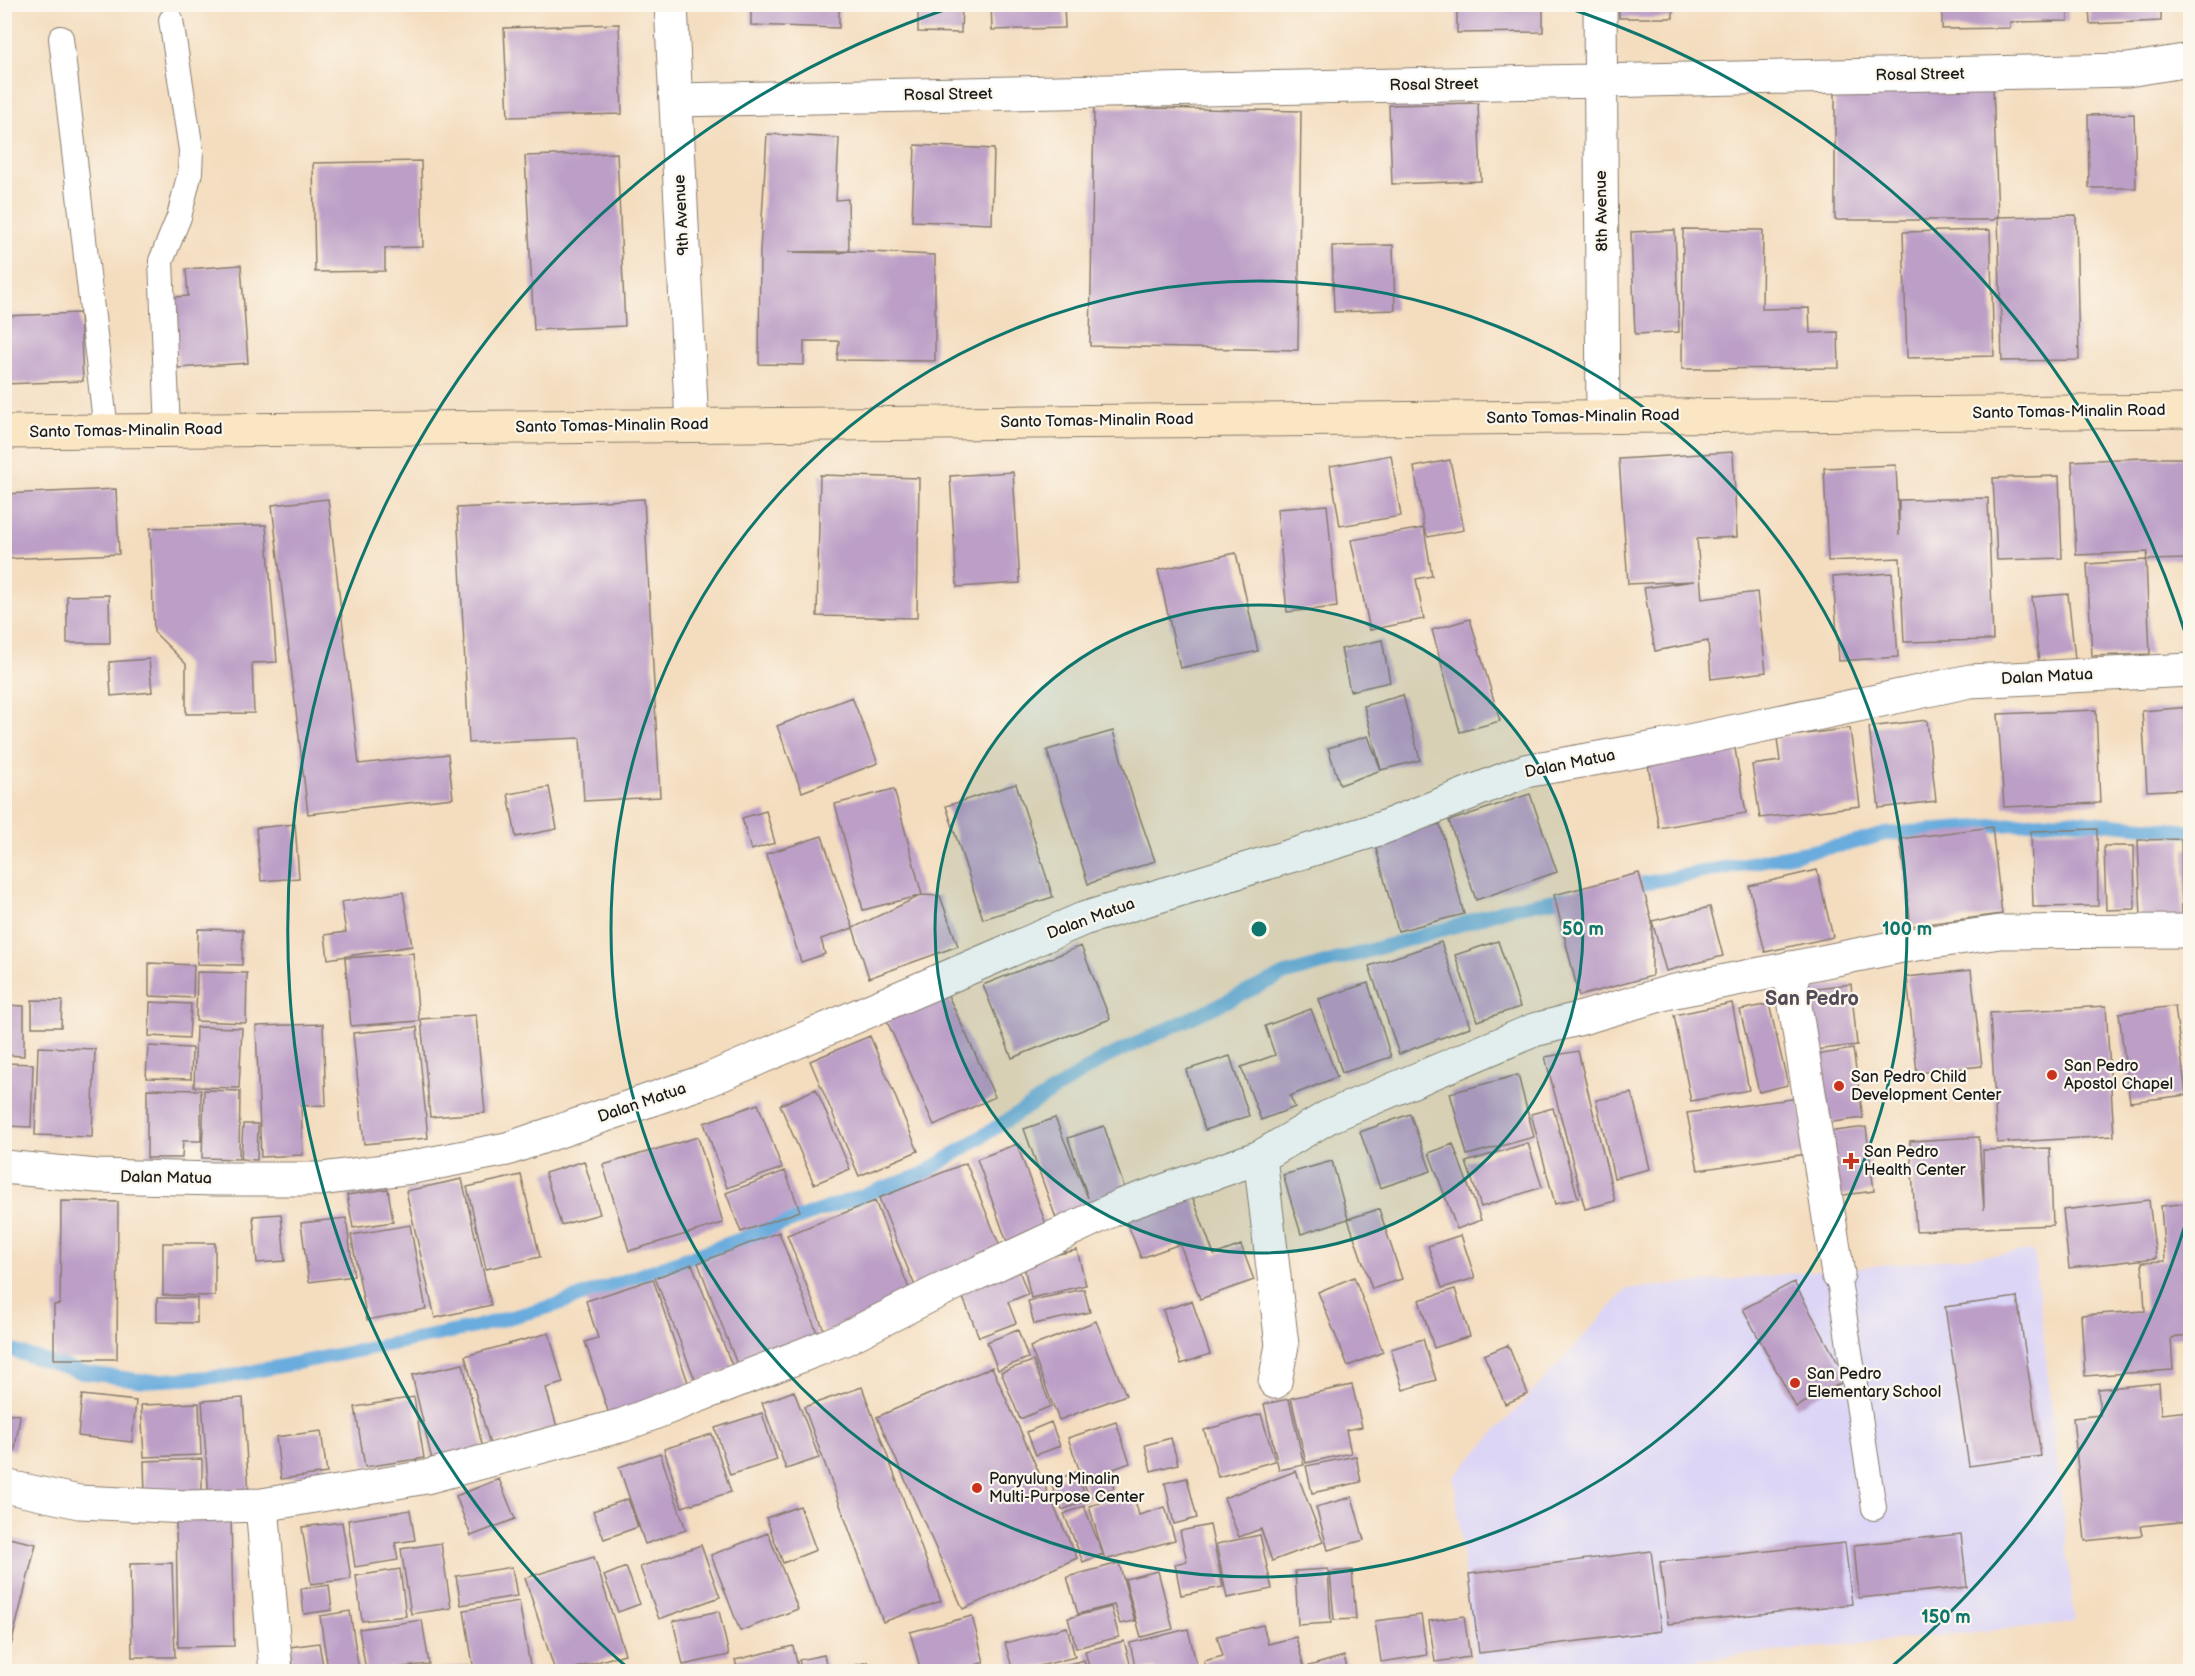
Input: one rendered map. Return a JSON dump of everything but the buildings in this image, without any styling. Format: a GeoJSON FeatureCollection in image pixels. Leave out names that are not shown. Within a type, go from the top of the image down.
{"type":"FeatureCollection","features":[{"type":"Feature","properties":{"kind":"main road","name":"Santo Tomas-Minalin Road"},"geometry":{"type":"LineString","coordinates":[[4,432],[2190,411]]}},
{"type":"Feature","properties":{"kind":"street","name":"9th Avenue"},"geometry":{"type":"LineString","coordinates":[[671,4],[692,425]]}},
{"type":"Feature","properties":{"kind":"street","name":"8th Avenue"},"geometry":{"type":"LineString","coordinates":[[1600,4],[1603,417]]}},
{"type":"Feature","properties":{"kind":"street","name":"Rosal Street"},"geometry":{"type":"LineString","coordinates":[[676,100],[2128,70],[2190,60]]}},
{"type":"Feature","properties":{"kind":"street","name":"Dalan Matua"},"geometry":{"type":"LineString","coordinates":[[4,1167],[97,1176],[321,1179],[413,1167],[507,1149],[708,1080],[1083,919],[1383,828],[1525,771],[1661,747],[1970,681],[2190,670]]}},
{"type":"Feature","properties":{"kind":"street"},"geometry":{"type":"LineString","coordinates":[[4,1486],[79,1502],[187,1507],[262,1505],[426,1477],[623,1425],[844,1339],[935,1293],[1123,1205],[1260,1157],[1328,1117],[1534,1030],[1670,992],[1897,948],[2000,932],[2190,931]]}},
{"type":"Feature","properties":{"kind":"street"},"geometry":{"type":"LineString","coordinates":[[1789,968],[1838,1274]]}},
{"type":"Feature","properties":{"kind":"street"},"geometry":{"type":"LineString","coordinates":[[1260,1157],[1282,1345],[1275,1382]]}},
{"type":"Feature","properties":{"kind":"street"},"geometry":{"type":"LineString","coordinates":[[262,1505],[276,1671]]}},
{"type":"Feature","properties":{"kind":"lane"},"geometry":{"type":"LineString","coordinates":[[168,430],[161,261],[180,217],[190,172],[191,150],[171,20]]}},
{"type":"Feature","properties":{"kind":"lane"},"geometry":{"type":"LineString","coordinates":[[61,38],[106,431]]}},
{"type":"Feature","properties":{"kind":"lane"},"geometry":{"type":"LineString","coordinates":[[1838,1274],[1874,1508]]}},
{"type":"Feature","properties":{"kind":"shaded area","name":"San Pedro Elementary School"},"geometry":{"type":"Polygon","coordinates":[[[2034,1251],[2075,1622],[1584,1671],[1475,1671],[1454,1477],[1627,1289],[2034,1251]]]}},
{"type":"Feature","properties":{"kind":"waterway"},"geometry":{"type":"LineString","coordinates":[[1624,887],[1853,843],[1885,834],[2067,820],[2190,831]]}},
{"type":"Feature","properties":{"kind":"waterway"},"geometry":{"type":"LineString","coordinates":[[4,1348],[81,1372],[144,1381],[231,1376],[471,1328],[556,1305],[923,1174],[1103,1059],[1283,975],[1459,925],[1506,909],[1572,897]]}},
{"type":"Feature","properties":{"kind":"place","name":"San Pedro Apostol Chapel"},"geometry":{"type":"Point","coordinates":[2052,1075]}},
{"type":"Feature","properties":{"kind":"place","name":"San Pedro Child Development Center"},"geometry":{"type":"Point","coordinates":[1839,1086]}},
{"type":"Feature","properties":{"kind":"place","name":"San Pedro Health Center"},"geometry":{"type":"Point","coordinates":[1851,1161]}},
{"type":"Feature","properties":{"kind":"place","name":"San Pedro Elementary School"},"geometry":{"type":"Point","coordinates":[1795,1383]}},
{"type":"Feature","properties":{"kind":"place","name":"Panyulung Minalin Multi-Purpose Center"},"geometry":{"type":"Point","coordinates":[977,1488]}},
{"type":"Feature","properties":{"kind":"district","name":"San Pedro"},"geometry":{"type":"Point","coordinates":[1812,999]}}]}
